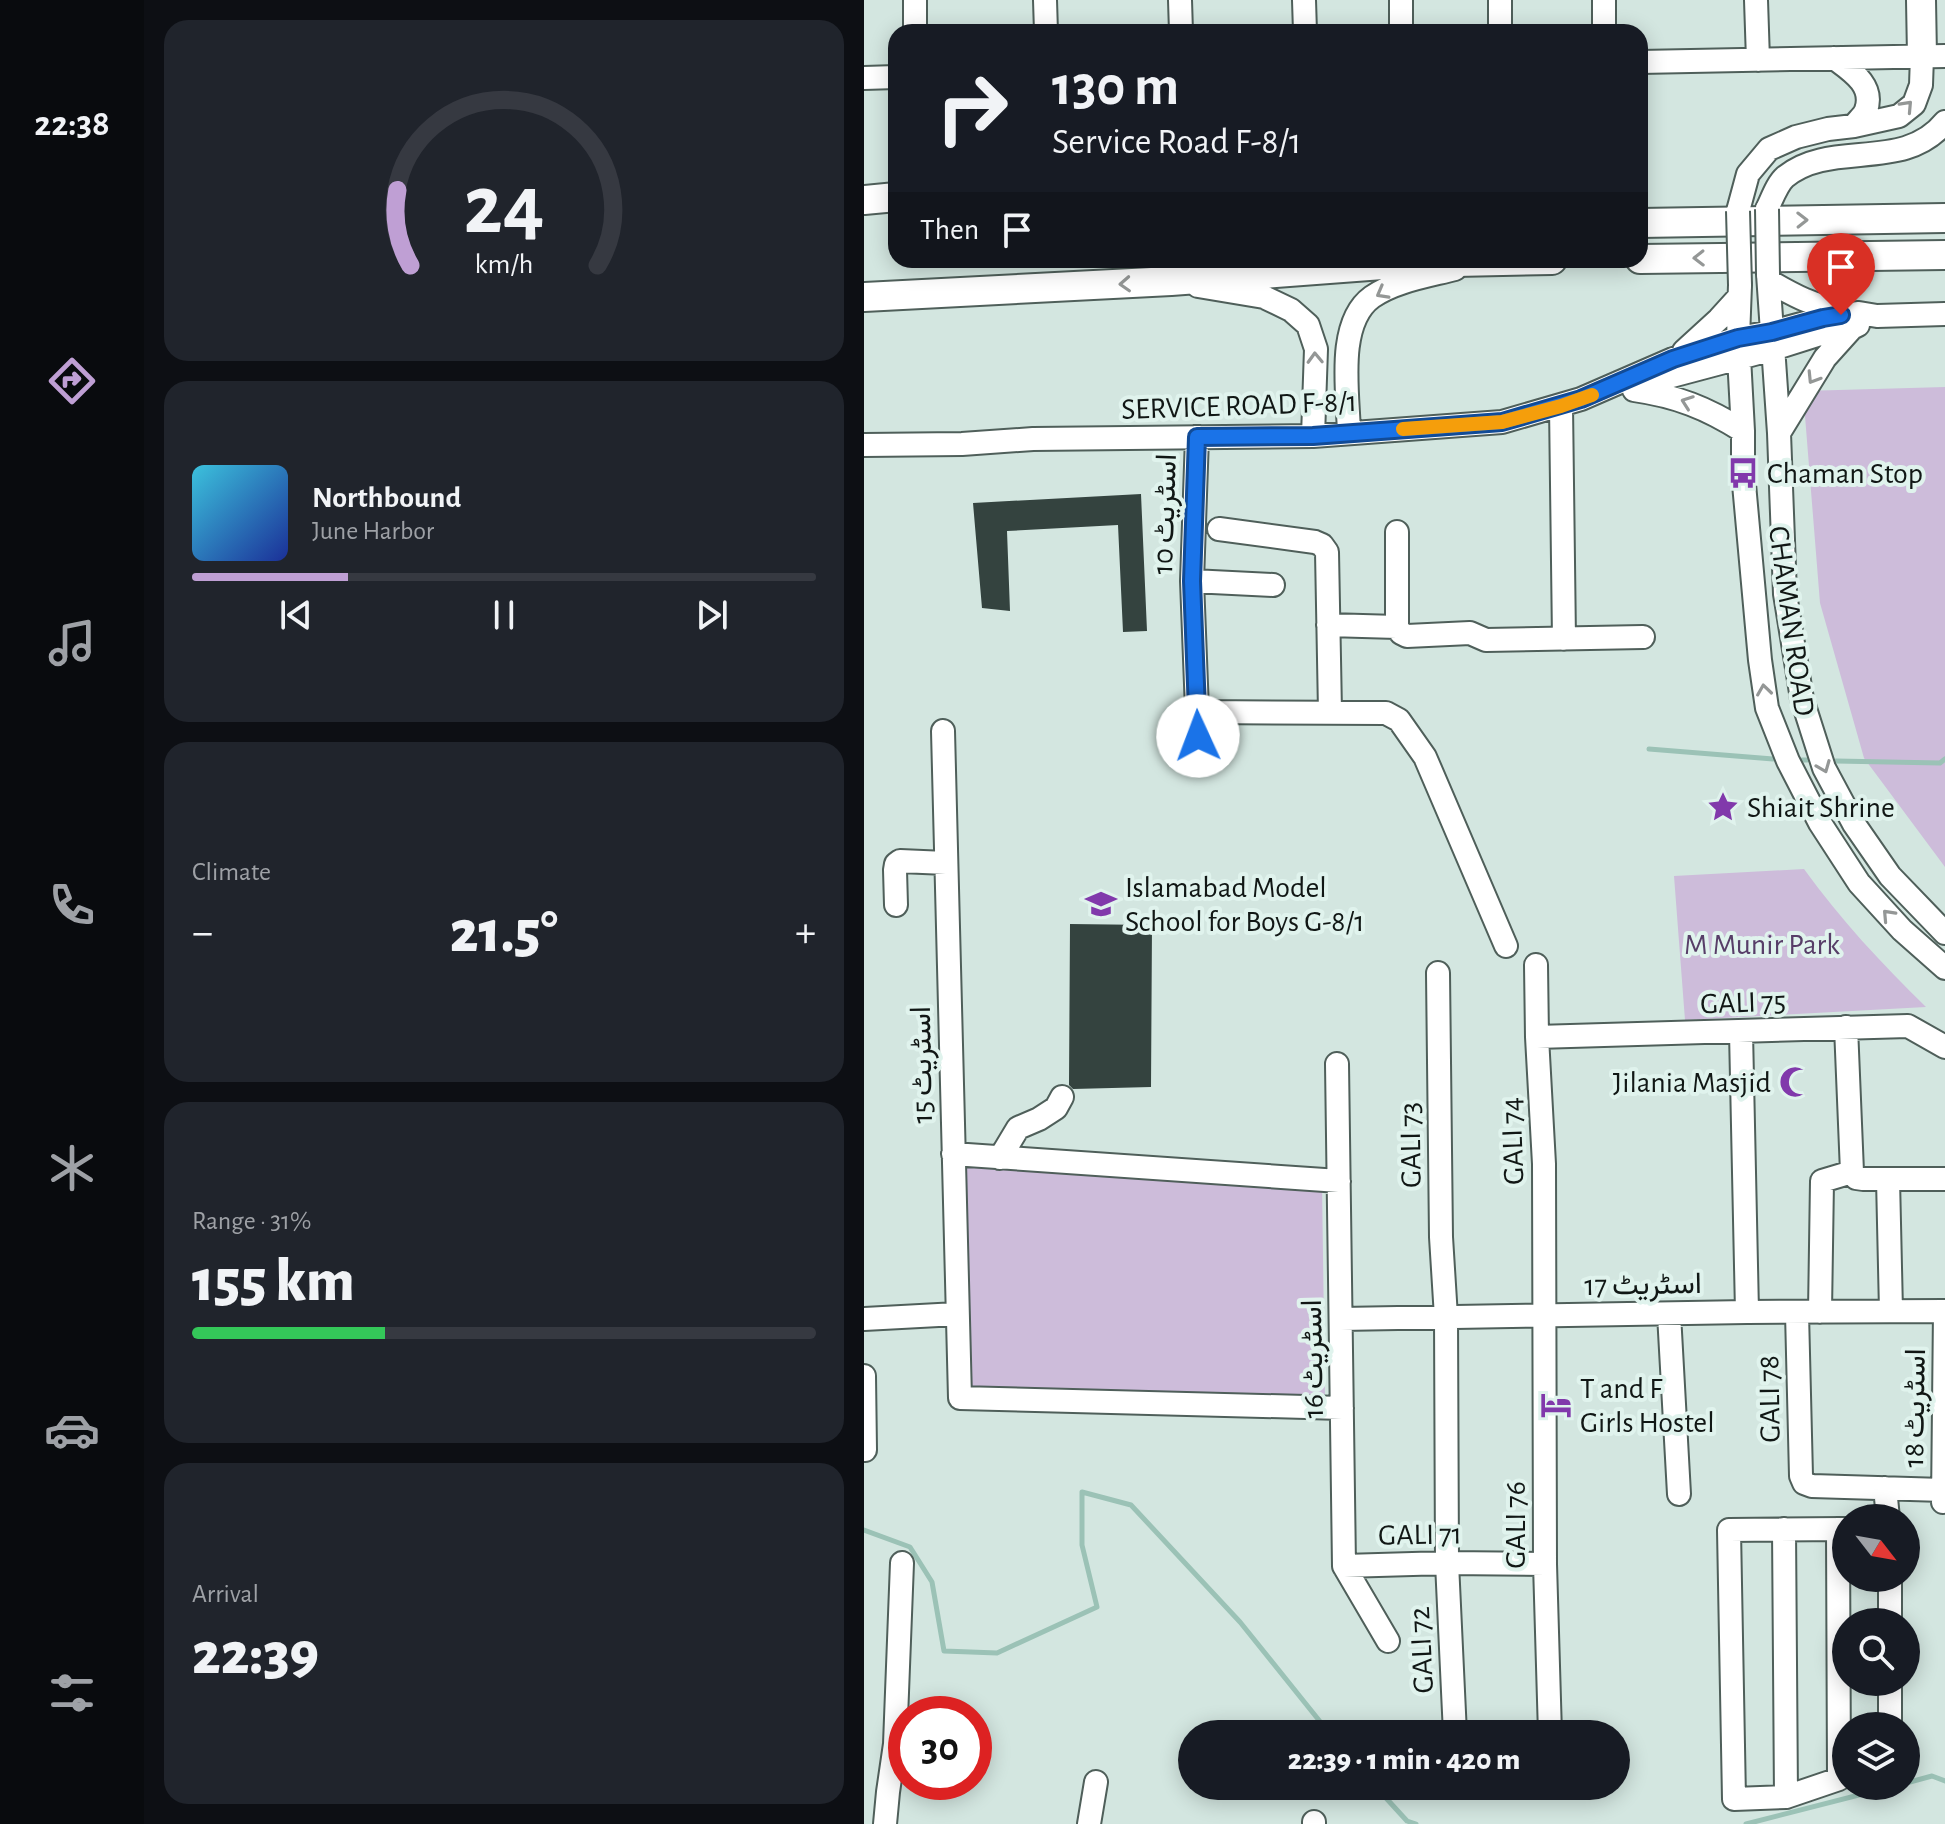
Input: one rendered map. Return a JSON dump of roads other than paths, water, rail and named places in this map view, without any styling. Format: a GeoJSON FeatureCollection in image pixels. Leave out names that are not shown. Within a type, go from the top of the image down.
{"type":"FeatureCollection","features":[{"type":"Feature","properties":{"kind":"main road"},"geometry":{"type":"LineString","coordinates":[[1921,0],[1934,56]]}},
{"type":"Feature","properties":{"kind":"main road"},"geometry":{"type":"LineString","coordinates":[[864,200],[888,198]]}},
{"type":"Feature","properties":{"kind":"main road"},"geometry":{"type":"LineString","coordinates":[[864,217],[888,216]]}},
{"type":"Feature","properties":{"kind":"main road"},"geometry":{"type":"LineString","coordinates":[[1648,223],[1945,218]]}},
{"type":"Feature","properties":{"kind":"main road"},"geometry":{"type":"LineString","coordinates":[[1648,259],[1945,255]]}},
{"type":"Feature","properties":{"kind":"main road"},"geometry":{"type":"LineString","coordinates":[[864,297],[1171,281],[1343,268]]}},
{"type":"Feature","properties":{"kind":"street"},"geometry":{"type":"LineString","coordinates":[[915,0],[915,24]]}},
{"type":"Feature","properties":{"kind":"street"},"geometry":{"type":"LineString","coordinates":[[1045,0],[1046,24]]}},
{"type":"Feature","properties":{"kind":"street"},"geometry":{"type":"LineString","coordinates":[[1180,0],[1181,24]]}},
{"type":"Feature","properties":{"kind":"street"},"geometry":{"type":"LineString","coordinates":[[1304,0],[1305,24]]}},
{"type":"Feature","properties":{"kind":"street"},"geometry":{"type":"LineString","coordinates":[[1401,0],[1401,24]]}},
{"type":"Feature","properties":{"kind":"street"},"geometry":{"type":"LineString","coordinates":[[1500,0],[1500,24]]}},
{"type":"Feature","properties":{"kind":"street"},"geometry":{"type":"LineString","coordinates":[[1604,0],[1604,24]]}},
{"type":"Feature","properties":{"kind":"street"},"geometry":{"type":"LineString","coordinates":[[1756,0],[1758,60]]}},
{"type":"Feature","properties":{"kind":"street"},"geometry":{"type":"LineString","coordinates":[[1648,62],[1934,56]]}},
{"type":"Feature","properties":{"kind":"street","name":"CHAMAN ROAD"},"geometry":{"type":"LineString","coordinates":[[1934,56],[1914,104],[1899,116],[1796,137],[1769,149],[1748,174],[1738,211],[1739,339],[1744,487],[1767,708],[1807,799],[1859,883],[1902,930],[1945,968]]}},
{"type":"Feature","properties":{"kind":"street"},"geometry":{"type":"LineString","coordinates":[[1834,58],[1855,72],[1864,84],[1866,111],[1854,126]]}},
{"type":"Feature","properties":{"kind":"street"},"geometry":{"type":"LineString","coordinates":[[864,78],[888,77]]}},
{"type":"Feature","properties":{"kind":"street","name":"CHAMAN ROAD"},"geometry":{"type":"LineString","coordinates":[[1945,122],[1936,133],[1919,144],[1872,155],[1806,163],[1783,178],[1767,209],[1785,594],[1802,699],[1824,768],[1854,824],[1890,876],[1945,933]]}},
{"type":"Feature","properties":{"kind":"street"},"geometry":{"type":"LineString","coordinates":[[1349,433],[1347,342],[1355,318],[1371,298],[1395,286],[1458,268]]}},
{"type":"Feature","properties":{"kind":"street"},"geometry":{"type":"LineString","coordinates":[[1769,278],[1797,298],[1863,319],[1825,358],[1779,433]]}},
{"type":"Feature","properties":{"kind":"street"},"geometry":{"type":"LineString","coordinates":[[1171,281],[1264,297],[1291,310],[1308,325],[1316,349],[1313,436]]}},
{"type":"Feature","properties":{"kind":"street"},"geometry":{"type":"LineString","coordinates":[[1673,359],[1719,319],[1740,291]]}},
{"type":"Feature","properties":{"kind":"street","name":"SERVICE ROAD F-8/1"},"geometry":{"type":"LineString","coordinates":[[1618,389],[1673,359],[1739,339],[1772,340],[1823,318],[1945,314]]}},
{"type":"Feature","properties":{"kind":"street","name":"SERVICE ROAD F-8/1"},"geometry":{"type":"LineString","coordinates":[[864,445],[962,444],[1033,439],[1313,436],[1502,422],[1618,389],[1739,339]]}},
{"type":"Feature","properties":{"kind":"street"},"geometry":{"type":"LineString","coordinates":[[1618,389],[1657,393],[1688,402],[1717,414],[1743,431]]}},
{"type":"Feature","properties":{"kind":"street"},"geometry":{"type":"LineString","coordinates":[[1561,406],[1564,639]]}},
{"type":"Feature","properties":{"kind":"street","name":"اسٹریٹ 10"},"geometry":{"type":"LineString","coordinates":[[1197,437],[1192,581],[1198,736]]}},
{"type":"Feature","properties":{"kind":"street"},"geometry":{"type":"LineString","coordinates":[[1219,529],[1315,542],[1327,552],[1330,712]]}},
{"type":"Feature","properties":{"kind":"street"},"geometry":{"type":"LineString","coordinates":[[1397,532],[1397,627],[1407,636],[1470,633],[1486,640],[1643,637]]}},
{"type":"Feature","properties":{"kind":"street"},"geometry":{"type":"LineString","coordinates":[[1192,581],[1273,585]]}},
{"type":"Feature","properties":{"kind":"street"},"geometry":{"type":"LineString","coordinates":[[1328,625],[1397,627]]}},
{"type":"Feature","properties":{"kind":"street"},"geometry":{"type":"LineString","coordinates":[[1198,712],[1386,713],[1399,720],[1425,757],[1506,946]]}},
{"type":"Feature","properties":{"kind":"street","name":"اسٹریٹ 15"},"geometry":{"type":"LineString","coordinates":[[943,731],[960,1398],[1342,1408]]}},
{"type":"Feature","properties":{"kind":"street"},"geometry":{"type":"LineString","coordinates":[[896,905],[896,864],[900,861],[946,863]]}},
{"type":"Feature","properties":{"kind":"street","name":"GALI 74"},"geometry":{"type":"LineString","coordinates":[[1536,965],[1544,1164],[1544,1315]]}},
{"type":"Feature","properties":{"kind":"street","name":"GALI 73"},"geometry":{"type":"LineString","coordinates":[[1438,973],[1441,1237],[1446,1317]]}},
{"type":"Feature","properties":{"kind":"street","name":"GALI 75"},"geometry":{"type":"LineString","coordinates":[[1537,1037],[1908,1026],[1945,1047]]}},
{"type":"Feature","properties":{"kind":"street"},"geometry":{"type":"LineString","coordinates":[[1846,1027],[1852,1172],[1856,1178],[1863,1179],[1945,1179]]}},
{"type":"Feature","properties":{"kind":"street"},"geometry":{"type":"LineString","coordinates":[[1741,1032],[1747,1312]]}},
{"type":"Feature","properties":{"kind":"street","name":"اسٹریٹ 16"},"geometry":{"type":"LineString","coordinates":[[1337,1064],[1344,1566],[1388,1641]]}},
{"type":"Feature","properties":{"kind":"street"},"geometry":{"type":"LineString","coordinates":[[1000,1158],[1018,1128],[1056,1108],[1062,1097]]}},
{"type":"Feature","properties":{"kind":"street"},"geometry":{"type":"LineString","coordinates":[[953,1154],[1339,1181]]}},
{"type":"Feature","properties":{"kind":"street"},"geometry":{"type":"LineString","coordinates":[[1820,1312],[1822,1181],[1852,1172]]}},
{"type":"Feature","properties":{"kind":"street"},"geometry":{"type":"LineString","coordinates":[[1888,1179],[1891,1311]]}},
{"type":"Feature","properties":{"kind":"street","name":"اسٹریٹ 17"},"geometry":{"type":"LineString","coordinates":[[1341,1319],[1945,1311]]}},
{"type":"Feature","properties":{"kind":"street","name":"اسٹریٹ 18"},"geometry":{"type":"LineString","coordinates":[[1944,1497],[1945,1311]]}},
{"type":"Feature","properties":{"kind":"street","name":"GALI 78"},"geometry":{"type":"LineString","coordinates":[[1797,1313],[1801,1476],[1804,1483],[1812,1486],[1885,1488]]}},
{"type":"Feature","properties":{"kind":"street"},"geometry":{"type":"LineString","coordinates":[[864,1319],[957,1314]]}},
{"type":"Feature","properties":{"kind":"street"},"geometry":{"type":"LineString","coordinates":[[1669,1314],[1679,1494]]}},
{"type":"Feature","properties":{"kind":"street","name":"GALI 76"},"geometry":{"type":"LineString","coordinates":[[1544,1315],[1545,1564],[1550,1720]]}},
{"type":"Feature","properties":{"kind":"street","name":"GALI 72"},"geometry":{"type":"LineString","coordinates":[[1446,1317],[1445,1470],[1454,1720]]}},
{"type":"Feature","properties":{"kind":"street"},"geometry":{"type":"LineString","coordinates":[[864,1376],[865,1450]]}},
{"type":"Feature","properties":{"kind":"street"},"geometry":{"type":"LineString","coordinates":[[1887,1504],[1885,1488],[1944,1497]]}},
{"type":"Feature","properties":{"kind":"street"},"geometry":{"type":"LineString","coordinates":[[1784,1529],[1786,1797]]}},
{"type":"Feature","properties":{"kind":"street"},"geometry":{"type":"LineString","coordinates":[[1832,1529],[1729,1530],[1734,1799],[1786,1797],[1832,1781]]}},
{"type":"Feature","properties":{"kind":"street"},"geometry":{"type":"LineString","coordinates":[[885,1824],[895,1744],[902,1563]]}},
{"type":"Feature","properties":{"kind":"street","name":"GALI 71"},"geometry":{"type":"LineString","coordinates":[[1344,1566],[1545,1564]]}},
{"type":"Feature","properties":{"kind":"street"},"geometry":{"type":"LineString","coordinates":[[1842,1592],[1842,1712]]}},
{"type":"Feature","properties":{"kind":"street"},"geometry":{"type":"LineString","coordinates":[[1089,1824],[1096,1782]]}},
{"type":"Feature","properties":{"kind":"waterway"},"geometry":{"type":"LineString","coordinates":[[1649,749],[1773,759]]}},
{"type":"Feature","properties":{"kind":"waterway"},"geometry":{"type":"LineString","coordinates":[[1836,761],[1940,763],[1945,759]]}},
{"type":"Feature","properties":{"kind":"waterway"},"geometry":{"type":"LineString","coordinates":[[1802,760],[1807,760]]}},
{"type":"Feature","properties":{"kind":"waterway"},"geometry":{"type":"LineString","coordinates":[[864,1530],[910,1547],[932,1582],[944,1651],[997,1653],[1097,1607],[1082,1545],[1082,1492],[1131,1505],[1240,1622],[1319,1720]]}},
{"type":"Feature","properties":{"kind":"waterway"},"geometry":{"type":"LineString","coordinates":[[1920,1779],[1932,1776],[1945,1781]]}},
{"type":"Feature","properties":{"kind":"waterway"},"geometry":{"type":"LineString","coordinates":[[1388,1800],[1407,1821],[1416,1824]]}},
{"type":"Feature","properties":{"kind":"waterway"},"geometry":{"type":"LineString","coordinates":[[1746,1824],[1839,1800]]}},
{"type":"Feature","properties":{"kind":"place","name":"Chaman Stop"},"geometry":{"type":"Point","coordinates":[1743,473]}},
{"type":"Feature","properties":{"kind":"place","name":"Shiait Shrine"},"geometry":{"type":"Point","coordinates":[1723,807]}},
{"type":"Feature","properties":{"kind":"place","name":"Islamabad Model School for Boys G-8/1"},"geometry":{"type":"Point","coordinates":[1101,904]}},
{"type":"Feature","properties":{"kind":"place","name":"Jilania Masjid"},"geometry":{"type":"Point","coordinates":[1795,1082]}},
{"type":"Feature","properties":{"kind":"place","name":"T and F Girls Hostel"},"geometry":{"type":"Point","coordinates":[1556,1405]}},
{"type":"Feature","properties":{"kind":"park label","name":"M Munir Park"},"geometry":{"type":"Point","coordinates":[1762,944]}}]}
